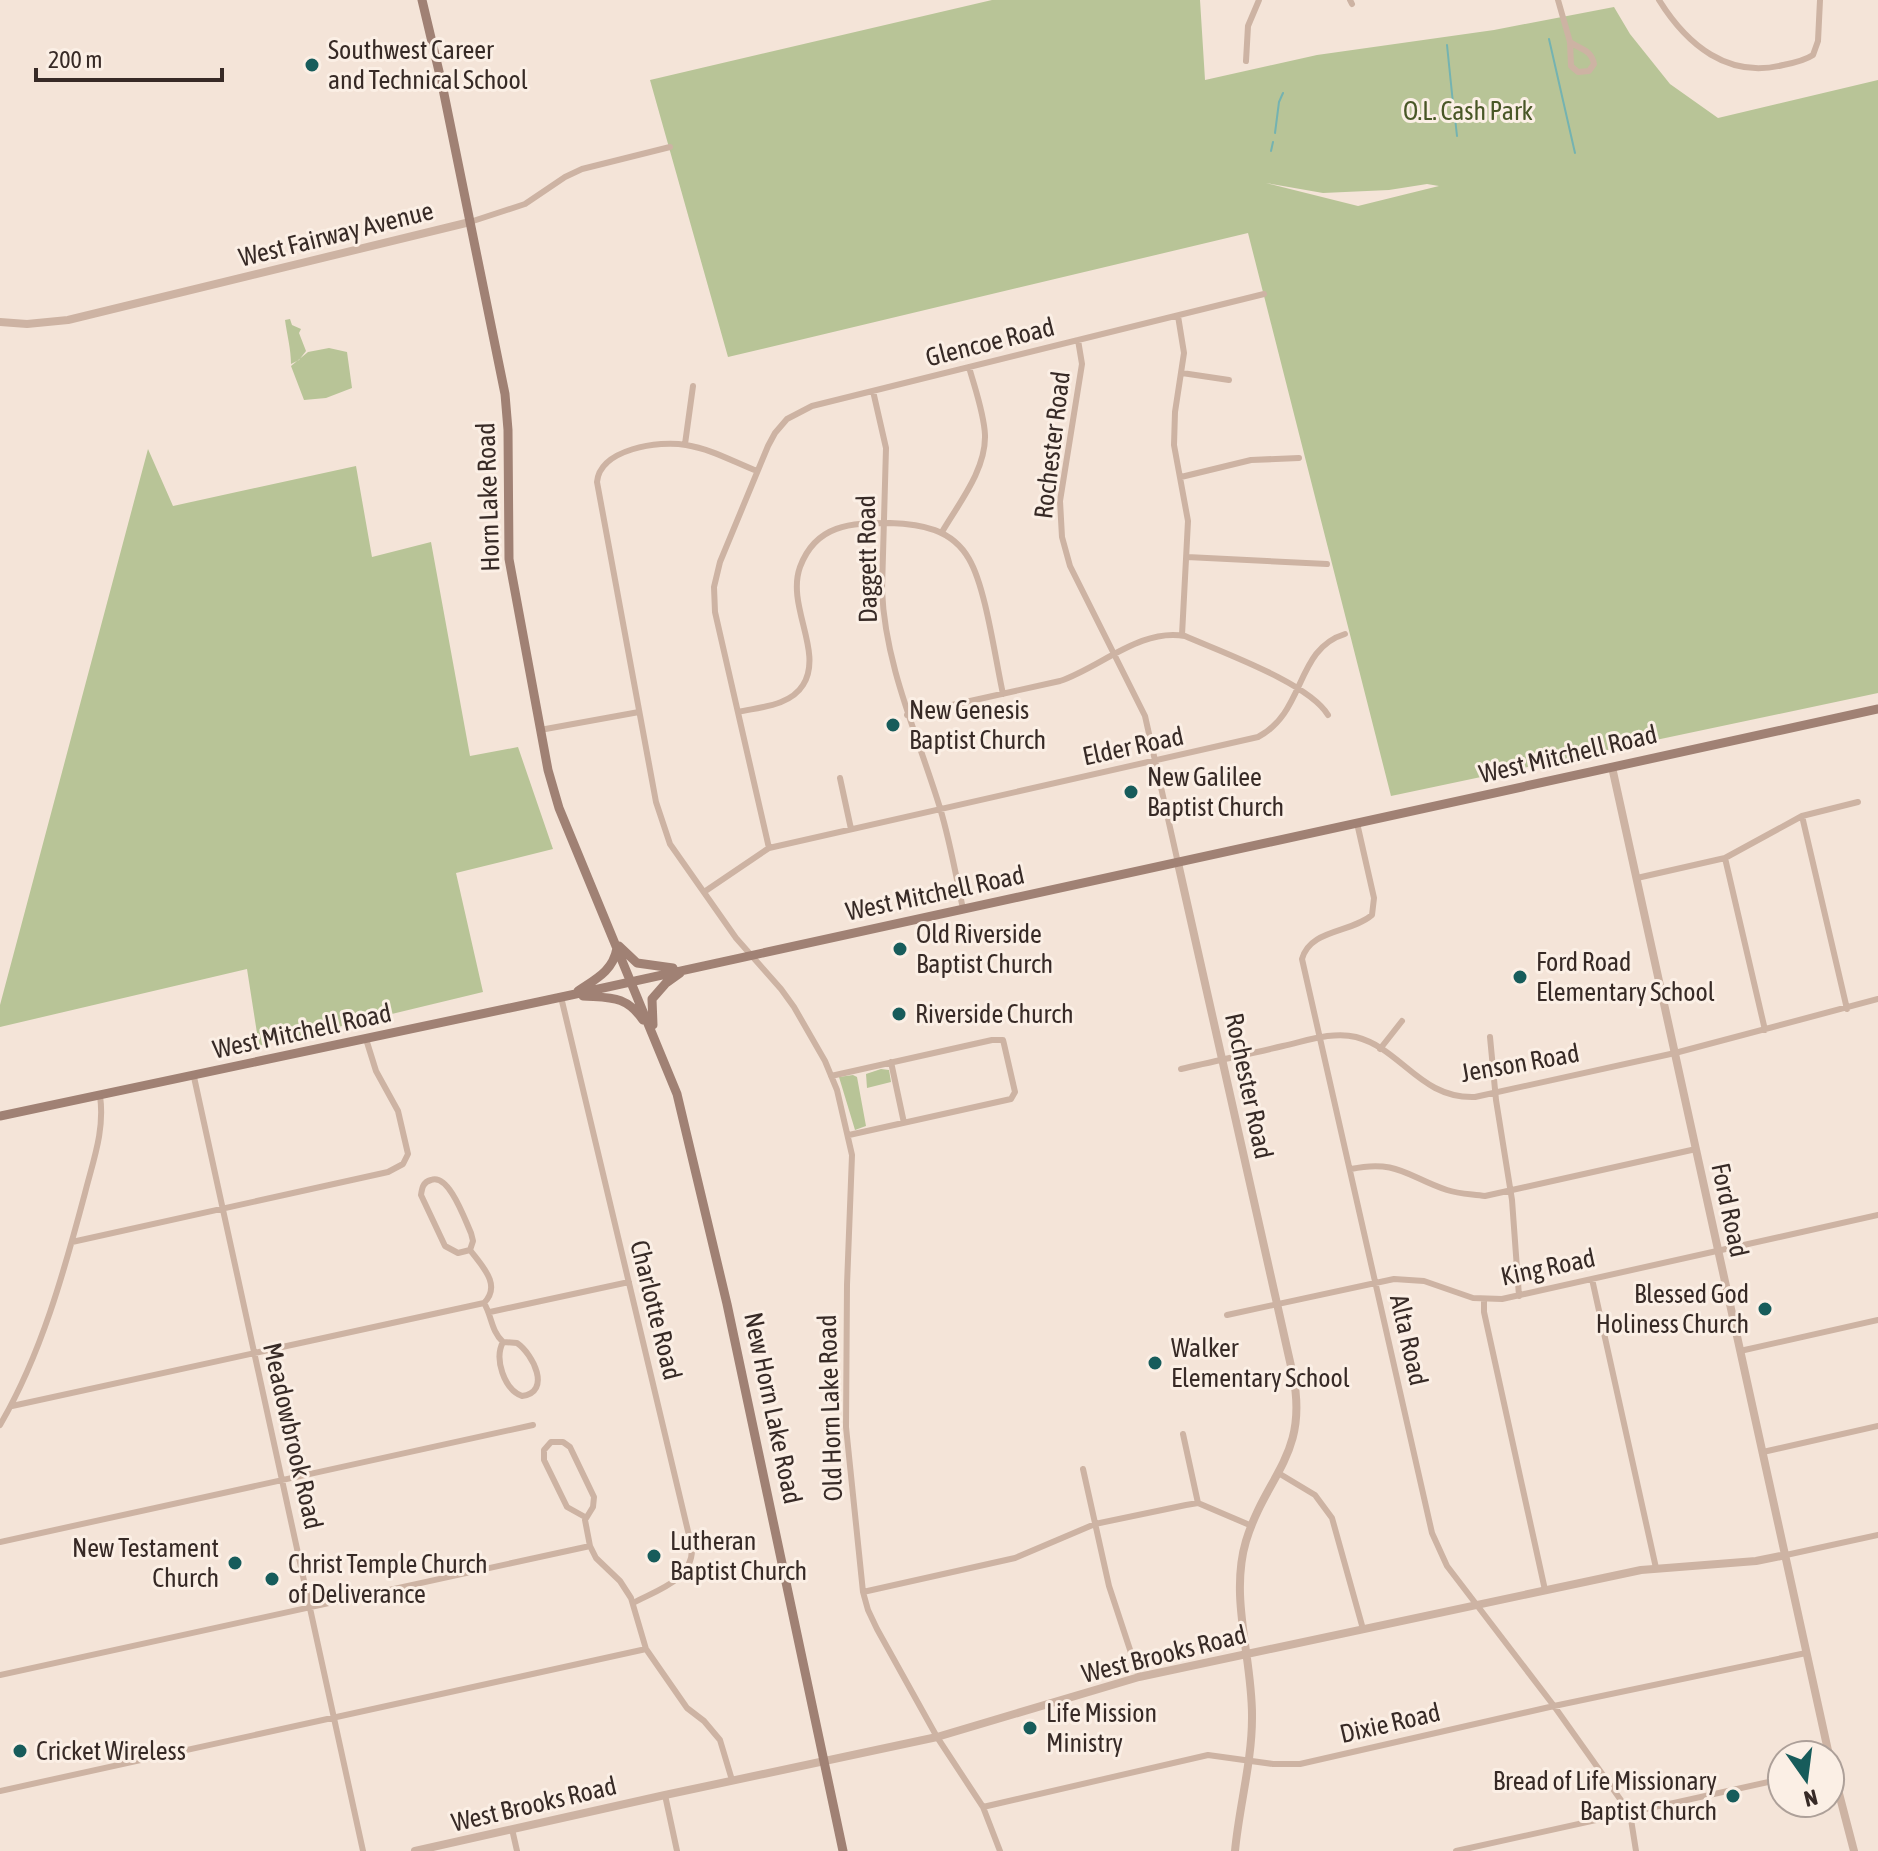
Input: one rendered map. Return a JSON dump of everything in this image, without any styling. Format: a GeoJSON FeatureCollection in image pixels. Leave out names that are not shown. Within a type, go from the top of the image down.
{"type":"FeatureCollection","features":[{"type":"Feature","properties":{"kind":"main road","name":"Horn Lake Road"},"geometry":{"type":"LineString","coordinates":[[422,0],[505,394],[508,557],[540,730],[559,808],[632,981]]}},
{"type":"Feature","properties":{"kind":"main road","name":"West Mitchell Road"},"geometry":{"type":"LineString","coordinates":[[0,1116],[194,1077],[1878,709]]}},
{"type":"Feature","properties":{"kind":"main road"},"geometry":{"type":"LineString","coordinates":[[566,996],[605,973],[615,957],[617,945],[641,964],[685,970]]}},
{"type":"Feature","properties":{"kind":"main road"},"geometry":{"type":"LineString","coordinates":[[655,1036],[652,999],[666,983],[685,970]]}},
{"type":"Feature","properties":{"kind":"main road","name":"New Horn Lake Road"},"geometry":{"type":"LineString","coordinates":[[632,981],[677,1094],[698,1177],[769,1495],[843,1851]]}},
{"type":"Feature","properties":{"kind":"main road"},"geometry":{"type":"LineString","coordinates":[[566,996],[622,1000],[635,1008],[655,1036]]}},
{"type":"Feature","properties":{"kind":"street"},"geometry":{"type":"LineString","coordinates":[[1246,61],[1248,26],[1259,0]]}},
{"type":"Feature","properties":{"kind":"street"},"geometry":{"type":"LineString","coordinates":[[1558,0],[1570,42],[1571,66],[1578,72],[1589,71],[1594,64],[1589,52],[1570,42]]}},
{"type":"Feature","properties":{"kind":"street"},"geometry":{"type":"LineString","coordinates":[[1659,0],[1689,38],[1708,54],[1735,67],[1759,69],[1806,59],[1815,53],[1820,0]]}},
{"type":"Feature","properties":{"kind":"street","name":"West Fairway Avenue"},"geometry":{"type":"LineString","coordinates":[[0,322],[27,324],[68,320],[470,222],[525,204],[576,171],[670,147]]}},
{"type":"Feature","properties":{"kind":"street","name":"Glencoe Road"},"geometry":{"type":"LineString","coordinates":[[769,848],[715,612],[714,587],[720,562],[775,433],[790,417],[812,406],[1264,294]]}},
{"type":"Feature","properties":{"kind":"street"},"geometry":{"type":"LineString","coordinates":[[1178,316],[1184,343],[1174,432],[1188,515],[1182,635]]}},
{"type":"Feature","properties":{"kind":"street","name":"Rochester Road"},"geometry":{"type":"LineString","coordinates":[[1078,340],[1082,364],[1062,484],[1060,529],[1070,566],[1145,716],[1294,1382],[1297,1411],[1292,1445],[1252,1526],[1244,1550],[1241,1575],[1252,1717],[1235,1851]]}},
{"type":"Feature","properties":{"kind":"street"},"geometry":{"type":"LineString","coordinates":[[942,532],[976,474],[984,452],[984,425],[969,367]]}},
{"type":"Feature","properties":{"kind":"street"},"geometry":{"type":"LineString","coordinates":[[1182,373],[1229,380]]}},
{"type":"Feature","properties":{"kind":"street"},"geometry":{"type":"LineString","coordinates":[[693,386],[685,444],[757,471]]}},
{"type":"Feature","properties":{"kind":"street","name":"Daggett Road"},"geometry":{"type":"LineString","coordinates":[[873,391],[886,448],[883,602],[907,715],[941,809],[963,909]]}},
{"type":"Feature","properties":{"kind":"street","name":"Old Horn Lake Road"},"geometry":{"type":"LineString","coordinates":[[685,444],[660,444],[612,457],[601,466],[597,477],[658,811],[670,844],[750,956],[794,1007],[831,1076],[849,1135],[853,1166],[847,1285],[846,1427],[863,1592],[877,1629],[937,1737],[983,1807],[1000,1851]]}},
{"type":"Feature","properties":{"kind":"street"},"geometry":{"type":"LineString","coordinates":[[1181,477],[1251,460],[1299,458]]}},
{"type":"Feature","properties":{"kind":"street"},"geometry":{"type":"LineString","coordinates":[[738,712],[785,701],[805,681],[810,660],[796,590],[800,569],[810,550],[826,534],[841,526],[857,523],[917,524],[942,532],[966,553],[976,573],[1003,694]]}},
{"type":"Feature","properties":{"kind":"street"},"geometry":{"type":"LineString","coordinates":[[1187,557],[1327,564]]}},
{"type":"Feature","properties":{"kind":"street","name":"Elder Road"},"geometry":{"type":"LineString","coordinates":[[704,892],[769,848],[1258,737],[1284,717],[1319,649],[1345,634]]}},
{"type":"Feature","properties":{"kind":"street"},"geometry":{"type":"LineString","coordinates":[[907,715],[1066,679],[1149,638],[1182,635],[1298,689],[1316,700],[1328,715]]}},
{"type":"Feature","properties":{"kind":"street"},"geometry":{"type":"LineString","coordinates":[[540,730],[639,712]]}},
{"type":"Feature","properties":{"kind":"street","name":"Ford Road"},"geometry":{"type":"LineString","coordinates":[[1612,767],[1825,1739]]}},
{"type":"Feature","properties":{"kind":"street"},"geometry":{"type":"LineString","coordinates":[[840,778],[851,829]]}},
{"type":"Feature","properties":{"kind":"street"},"geometry":{"type":"LineString","coordinates":[[1637,878],[1725,858],[1802,816],[1858,802]]}},
{"type":"Feature","properties":{"kind":"street"},"geometry":{"type":"LineString","coordinates":[[1802,816],[1847,1009]]}},
{"type":"Feature","properties":{"kind":"street","name":"Alta Road"},"geometry":{"type":"LineString","coordinates":[[1357,823],[1374,898],[1372,915],[1361,925],[1314,940],[1305,949],[1302,959],[1432,1533],[1447,1566],[1475,1606],[1554,1706],[1630,1813],[1636,1851]]}},
{"type":"Feature","properties":{"kind":"street"},"geometry":{"type":"LineString","coordinates":[[1725,858],[1765,1030]]}},
{"type":"Feature","properties":{"kind":"street","name":"Charlotte Road"},"geometry":{"type":"LineString","coordinates":[[566,996],[693,1553],[679,1578],[633,1603]]}},
{"type":"Feature","properties":{"kind":"street","name":"Jenson Road"},"geometry":{"type":"LineString","coordinates":[[1181,1069],[1339,1035],[1356,1037],[1380,1049],[1427,1084],[1444,1093],[1464,1097],[1495,1093],[1675,1053],[1878,999]]}},
{"type":"Feature","properties":{"kind":"street"},"geometry":{"type":"LineString","coordinates":[[1380,1049],[1402,1021]]}},
{"type":"Feature","properties":{"kind":"street"},"geometry":{"type":"LineString","coordinates":[[1490,1037],[1495,1093],[1511,1191],[1519,1296]]}},
{"type":"Feature","properties":{"kind":"street"},"geometry":{"type":"LineString","coordinates":[[72,1242],[388,1172],[403,1164],[408,1154],[401,1120],[376,1071],[366,1039]]}},
{"type":"Feature","properties":{"kind":"street"},"geometry":{"type":"LineString","coordinates":[[831,1076],[1003,1040],[1015,1092],[1011,1099],[849,1135]]}},
{"type":"Feature","properties":{"kind":"street"},"geometry":{"type":"LineString","coordinates":[[891,1062],[904,1123]]}},
{"type":"Feature","properties":{"kind":"street","name":"Meadowbrook Road"},"geometry":{"type":"LineString","coordinates":[[194,1077],[363,1851]]}},
{"type":"Feature","properties":{"kind":"street"},"geometry":{"type":"LineString","coordinates":[[0,1425],[12,1406],[49,1316],[72,1242],[103,1122],[100,1096]]}},
{"type":"Feature","properties":{"kind":"street"},"geometry":{"type":"LineString","coordinates":[[1351,1169],[1390,1166],[1450,1191],[1485,1196],[1696,1149]]}},
{"type":"Feature","properties":{"kind":"street"},"geometry":{"type":"LineString","coordinates":[[12,1406],[484,1303],[491,1294],[491,1281],[470,1250],[472,1236],[447,1185],[438,1179],[426,1182],[421,1195],[445,1246],[458,1253],[470,1250]]}},
{"type":"Feature","properties":{"kind":"street","name":"King Road"},"geometry":{"type":"LineString","coordinates":[[1227,1315],[1394,1279],[1416,1279],[1484,1300],[1519,1296],[1878,1215]]}},
{"type":"Feature","properties":{"kind":"street"},"geometry":{"type":"LineString","coordinates":[[1592,1279],[1656,1568]]}},
{"type":"Feature","properties":{"kind":"street"},"geometry":{"type":"LineString","coordinates":[[490,1312],[629,1282]]}},
{"type":"Feature","properties":{"kind":"street"},"geometry":{"type":"LineString","coordinates":[[1484,1300],[1486,1322],[1545,1590]]}},
{"type":"Feature","properties":{"kind":"street"},"geometry":{"type":"LineString","coordinates":[[484,1303],[490,1312],[494,1331],[503,1342],[517,1343],[525,1349],[539,1382],[538,1388],[531,1394],[522,1396],[512,1390],[498,1359],[503,1342]]}},
{"type":"Feature","properties":{"kind":"street"},"geometry":{"type":"LineString","coordinates":[[1740,1351],[1878,1320]]}},
{"type":"Feature","properties":{"kind":"street"},"geometry":{"type":"LineString","coordinates":[[0,1542],[533,1425]]}},
{"type":"Feature","properties":{"kind":"street"},"geometry":{"type":"LineString","coordinates":[[1763,1452],[1878,1426]]}},
{"type":"Feature","properties":{"kind":"street"},"geometry":{"type":"LineString","coordinates":[[1183,1434],[1198,1503]]}},
{"type":"Feature","properties":{"kind":"street"},"geometry":{"type":"LineString","coordinates":[[585,1517],[569,1510],[544,1460],[544,1450],[551,1442],[563,1442],[570,1447],[593,1495],[594,1505],[585,1517],[590,1546],[600,1563],[621,1583],[633,1603],[646,1649],[687,1708],[704,1721],[720,1740],[732,1780]]}},
{"type":"Feature","properties":{"kind":"street"},"geometry":{"type":"LineString","coordinates":[[1083,1469],[1109,1586],[1139,1677]]}},
{"type":"Feature","properties":{"kind":"street"},"geometry":{"type":"LineString","coordinates":[[1280,1474],[1315,1495],[1332,1518],[1363,1629]]}},
{"type":"Feature","properties":{"kind":"street"},"geometry":{"type":"LineString","coordinates":[[863,1592],[1015,1558],[1095,1524],[1198,1503],[1252,1526]]}},
{"type":"Feature","properties":{"kind":"street"},"geometry":{"type":"LineString","coordinates":[[1786,1555],[1878,1535]]}},
{"type":"Feature","properties":{"kind":"street"},"geometry":{"type":"LineString","coordinates":[[0,1675],[590,1546]]}},
{"type":"Feature","properties":{"kind":"street","name":"West Brooks Road"},"geometry":{"type":"LineString","coordinates":[[415,1851],[937,1737],[1139,1677],[1656,1568],[1738,1563],[1786,1555]]}},
{"type":"Feature","properties":{"kind":"street"},"geometry":{"type":"LineString","coordinates":[[0,1791],[646,1649]]}},
{"type":"Feature","properties":{"kind":"street","name":"Dixie Road"},"geometry":{"type":"LineString","coordinates":[[983,1807],[1208,1755],[1273,1764],[1300,1764],[1806,1653]]}},
{"type":"Feature","properties":{"kind":"street"},"geometry":{"type":"LineString","coordinates":[[1456,1851],[1766,1783]]}},
{"type":"Feature","properties":{"kind":"street"},"geometry":{"type":"LineString","coordinates":[[665,1795],[677,1851]]}},
{"type":"Feature","properties":{"kind":"street","name":"Ford Road"},"geometry":{"type":"LineString","coordinates":[[1845,1819],[1854,1851]]}},
{"type":"Feature","properties":{"kind":"street"},"geometry":{"type":"LineString","coordinates":[[512,1829],[517,1851]]}},
{"type":"Feature","properties":{"kind":"green space","name":"O.L. Cash Park"},"geometry":{"type":"Polygon","coordinates":[[[992,0],[1200,0],[1205,80],[1317,55],[1494,30],[1614,7],[1630,34],[1670,84],[1718,118],[1878,80],[1878,693],[1391,796],[1248,233],[728,357],[650,80],[992,0]],[[1266,183],[1358,206],[1439,186],[1427,184],[1389,190],[1323,193],[1266,183]]]}},
{"type":"Feature","properties":{"kind":"green space"},"geometry":{"type":"Polygon","coordinates":[[[290,319],[292,325],[301,329],[299,333],[306,351],[291,364],[285,320],[290,319]]]}},
{"type":"Feature","properties":{"kind":"green space"},"geometry":{"type":"Polygon","coordinates":[[[329,348],[347,352],[352,388],[326,398],[304,400],[291,366],[308,352],[329,348]]]}},
{"type":"Feature","properties":{"kind":"green space"},"geometry":{"type":"Polygon","coordinates":[[[148,449],[173,506],[356,466],[372,557],[431,542],[470,756],[518,747],[553,849],[456,873],[483,992],[259,1046],[247,969],[0,1027],[0,1005],[148,449]]]}},
{"type":"Feature","properties":{"kind":"green space"},"geometry":{"type":"Polygon","coordinates":[[[889,1070],[891,1082],[867,1088],[866,1074],[889,1070]]]}},
{"type":"Feature","properties":{"kind":"green space"},"geometry":{"type":"Polygon","coordinates":[[[839,1077],[857,1077],[866,1126],[855,1130],[839,1077]]]}},
{"type":"Feature","properties":{"kind":"waterway"},"geometry":{"type":"LineString","coordinates":[[1549,39],[1575,153]]}},
{"type":"Feature","properties":{"kind":"waterway"},"geometry":{"type":"LineString","coordinates":[[1447,45],[1454,113]]}},
{"type":"Feature","properties":{"kind":"waterway"},"geometry":{"type":"LineString","coordinates":[[1275,133],[1283,93]]}},
{"type":"Feature","properties":{"kind":"waterway"},"geometry":{"type":"LineString","coordinates":[[1455,118],[1457,136]]}},
{"type":"Feature","properties":{"kind":"waterway"},"geometry":{"type":"LineString","coordinates":[[1271,151],[1273,142]]}},
{"type":"Feature","properties":{"kind":"place","name":"Southwest Career and Technical School"},"geometry":{"type":"Point","coordinates":[312,65]}},
{"type":"Feature","properties":{"kind":"place","name":"New Genesis Baptist Church"},"geometry":{"type":"Point","coordinates":[893,725]}},
{"type":"Feature","properties":{"kind":"place","name":"New Galilee Baptist Church"},"geometry":{"type":"Point","coordinates":[1131,792]}},
{"type":"Feature","properties":{"kind":"place","name":"Old Riverside Baptist Church"},"geometry":{"type":"Point","coordinates":[900,949]}},
{"type":"Feature","properties":{"kind":"place","name":"Ford Road Elementary School"},"geometry":{"type":"Point","coordinates":[1520,977]}},
{"type":"Feature","properties":{"kind":"place","name":"Riverside Church"},"geometry":{"type":"Point","coordinates":[899,1014]}},
{"type":"Feature","properties":{"kind":"place","name":"Blessed God Holiness Church"},"geometry":{"type":"Point","coordinates":[1765,1309]}},
{"type":"Feature","properties":{"kind":"place","name":"Walker Elementary School"},"geometry":{"type":"Point","coordinates":[1155,1363]}},
{"type":"Feature","properties":{"kind":"place","name":"Lutheran Baptist Church"},"geometry":{"type":"Point","coordinates":[654,1556]}},
{"type":"Feature","properties":{"kind":"place","name":"New Testament Church"},"geometry":{"type":"Point","coordinates":[235,1563]}},
{"type":"Feature","properties":{"kind":"place","name":"Christ Temple Church of Deliverance"},"geometry":{"type":"Point","coordinates":[272,1579]}},
{"type":"Feature","properties":{"kind":"place","name":"Life Mission Ministry"},"geometry":{"type":"Point","coordinates":[1030,1728]}},
{"type":"Feature","properties":{"kind":"place","name":"Cricket Wireless"},"geometry":{"type":"Point","coordinates":[20,1751]}},
{"type":"Feature","properties":{"kind":"place","name":"Bread of Life Missionary Baptist Church"},"geometry":{"type":"Point","coordinates":[1733,1796]}}]}
